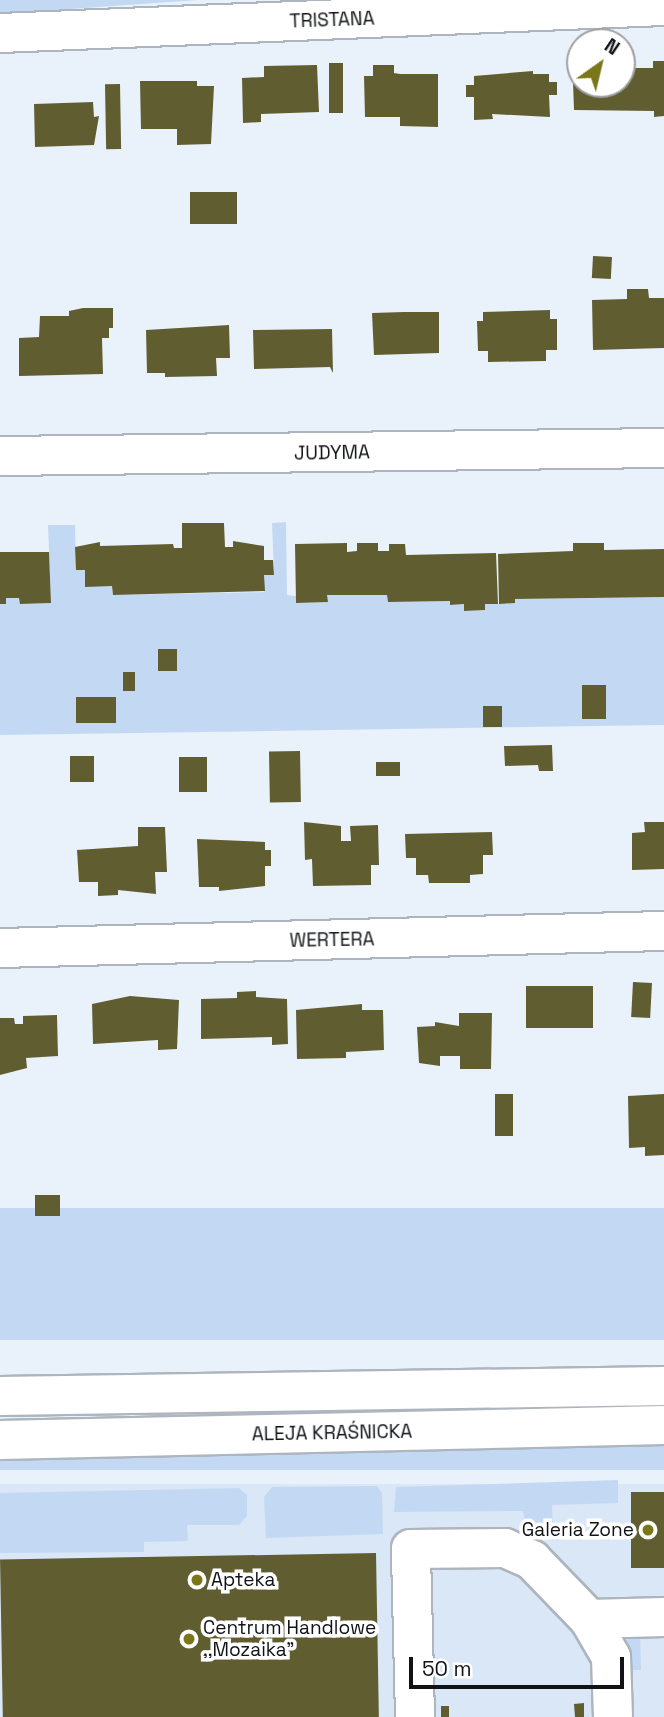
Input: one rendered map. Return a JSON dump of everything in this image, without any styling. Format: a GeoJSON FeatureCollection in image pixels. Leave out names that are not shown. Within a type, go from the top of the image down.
{"type":"FeatureCollection","features":[{"type":"Feature","properties":{"kind":"street","name":"TRISTANA"},"geometry":{"type":"LineString","coordinates":[[0,33],[664,6]]}},
{"type":"Feature","properties":{"kind":"street","name":"JUDYMA"},"geometry":{"type":"LineString","coordinates":[[0,456],[664,448]]}},
{"type":"Feature","properties":{"kind":"street","name":"WERTERA"},"geometry":{"type":"LineString","coordinates":[[0,948],[664,931]]}},
{"type":"Feature","properties":{"kind":"street","name":"ALEJA KRAŚNICKA"},"geometry":{"type":"LineString","coordinates":[[0,1396],[664,1386]]}},
{"type":"Feature","properties":{"kind":"street","name":"ALEJA KRAŚNICKA"},"geometry":{"type":"LineString","coordinates":[[0,1440],[664,1425]]}},
{"type":"Feature","properties":{"kind":"street"},"geometry":{"type":"LineString","coordinates":[[415,1717],[411,1549],[505,1548],[531,1560],[589,1619],[611,1657],[613,1717]]}},
{"type":"Feature","properties":{"kind":"street"},"geometry":{"type":"LineString","coordinates":[[589,1619],[664,1617]]}},
{"type":"Feature","properties":{"kind":"shaded area"},"geometry":{"type":"Polygon","coordinates":[[[0,0],[198,0],[0,14],[0,0]]]}},
{"type":"Feature","properties":{"kind":"shaded area"},"geometry":{"type":"Polygon","coordinates":[[[286,522],[287,595],[296,596],[296,603],[327,602],[327,595],[387,595],[388,602],[450,601],[451,605],[464,604],[465,611],[485,610],[485,604],[515,603],[515,599],[664,597],[664,725],[0,735],[0,604],[6,604],[6,598],[19,598],[21,604],[51,603],[48,525],[75,525],[76,569],[85,570],[85,586],[112,586],[113,595],[264,592],[264,575],[274,575],[272,523],[286,522]]]}},
{"type":"Feature","properties":{"kind":"shaded area"},"geometry":{"type":"Polygon","coordinates":[[[0,1208],[664,1208],[664,1340],[0,1340],[0,1208]]]}},
{"type":"Feature","properties":{"kind":"shaded area"},"geometry":{"type":"Polygon","coordinates":[[[0,1445],[664,1445],[664,1470],[0,1470],[0,1445]]]}},
{"type":"Feature","properties":{"kind":"shaded area"},"geometry":{"type":"Polygon","coordinates":[[[618,1480],[618,1503],[552,1505],[553,1533],[528,1535],[523,1511],[394,1512],[396,1487],[618,1480]]]}},
{"type":"Feature","properties":{"kind":"shaded area"},"geometry":{"type":"Polygon","coordinates":[[[0,1484],[664,1484],[664,1717],[0,1717],[0,1484]]]}},
{"type":"Feature","properties":{"kind":"shaded area"},"geometry":{"type":"Polygon","coordinates":[[[377,1486],[382,1493],[383,1534],[266,1538],[264,1497],[272,1487],[377,1486]]]}},
{"type":"Feature","properties":{"kind":"shaded area"},"geometry":{"type":"Polygon","coordinates":[[[239,1488],[247,1495],[247,1516],[239,1525],[187,1525],[188,1541],[144,1542],[144,1552],[0,1553],[0,1493],[239,1488]]]}},
{"type":"Feature","properties":{"kind":"shaded area"},"geometry":{"type":"Polygon","coordinates":[[[640,1627],[641,1670],[631,1670],[626,1632],[640,1627]]]}},
{"type":"Feature","properties":{"kind":"building"},"geometry":{"type":"Polygon","coordinates":[[[653,61],[664,61],[664,116],[654,117],[654,111],[574,110],[574,98],[636,98],[636,68],[653,68],[653,61]]]}},
{"type":"Feature","properties":{"kind":"building"},"geometry":{"type":"Polygon","coordinates":[[[329,63],[343,63],[343,113],[329,113],[329,63]]]}},
{"type":"Feature","properties":{"kind":"building"},"geometry":{"type":"Polygon","coordinates":[[[317,65],[319,112],[261,114],[261,122],[243,123],[242,78],[264,77],[264,66],[317,65]]]}},
{"type":"Feature","properties":{"kind":"building"},"geometry":{"type":"Polygon","coordinates":[[[373,65],[394,65],[394,73],[400,74],[438,74],[438,127],[400,126],[400,117],[365,117],[364,76],[373,76],[373,65]]]}},
{"type":"Feature","properties":{"kind":"building"},"geometry":{"type":"Polygon","coordinates":[[[533,71],[533,74],[549,74],[549,82],[557,82],[557,95],[549,95],[550,117],[492,114],[493,119],[474,120],[474,97],[466,97],[466,85],[474,85],[474,76],[533,71]]]}},
{"type":"Feature","properties":{"kind":"building"},"geometry":{"type":"Polygon","coordinates":[[[140,81],[197,81],[197,86],[214,86],[211,144],[177,145],[177,129],[141,129],[140,81]]]}},
{"type":"Feature","properties":{"kind":"building"},"geometry":{"type":"Polygon","coordinates":[[[105,84],[120,84],[121,149],[106,149],[105,84]]]}},
{"type":"Feature","properties":{"kind":"building"},"geometry":{"type":"Polygon","coordinates":[[[93,102],[94,117],[99,116],[94,145],[35,147],[34,104],[93,102]]]}},
{"type":"Feature","properties":{"kind":"building"},"geometry":{"type":"Polygon","coordinates":[[[190,192],[237,192],[237,224],[190,224],[190,192]]]}},
{"type":"Feature","properties":{"kind":"building"},"geometry":{"type":"Polygon","coordinates":[[[593,256],[612,257],[611,279],[592,278],[593,256]]]}},
{"type":"Feature","properties":{"kind":"building"},"geometry":{"type":"Polygon","coordinates":[[[627,289],[648,289],[649,298],[664,298],[664,348],[593,350],[592,300],[627,299],[627,289]]]}},
{"type":"Feature","properties":{"kind":"building"},"geometry":{"type":"Polygon","coordinates":[[[113,308],[113,328],[109,328],[109,338],[102,338],[103,374],[19,376],[19,338],[39,337],[40,316],[69,316],[69,311],[113,308]]]}},
{"type":"Feature","properties":{"kind":"building"},"geometry":{"type":"Polygon","coordinates":[[[550,310],[550,319],[557,319],[557,350],[546,350],[546,361],[488,362],[488,351],[478,351],[477,321],[483,321],[483,312],[550,310]]]}},
{"type":"Feature","properties":{"kind":"building"},"geometry":{"type":"Polygon","coordinates":[[[439,312],[439,353],[374,355],[372,313],[439,312]]]}},
{"type":"Feature","properties":{"kind":"building"},"geometry":{"type":"Polygon","coordinates":[[[229,325],[230,358],[216,358],[217,376],[165,377],[165,373],[147,373],[146,330],[229,325]]]}},
{"type":"Feature","properties":{"kind":"building"},"geometry":{"type":"Polygon","coordinates":[[[332,329],[333,373],[330,367],[254,369],[253,330],[332,329]]]}},
{"type":"Feature","properties":{"kind":"building"},"geometry":{"type":"Polygon","coordinates":[[[182,523],[224,523],[225,547],[233,547],[233,541],[264,546],[264,560],[273,560],[274,575],[264,575],[265,591],[113,595],[112,586],[85,587],[85,570],[76,570],[75,547],[100,542],[100,546],[173,544],[174,548],[182,548],[182,523]]]}},
{"type":"Feature","properties":{"kind":"building"},"geometry":{"type":"Polygon","coordinates":[[[347,543],[347,552],[357,551],[357,543],[378,543],[378,551],[389,551],[389,544],[405,544],[406,555],[496,553],[498,604],[485,604],[485,610],[464,611],[464,604],[450,605],[450,601],[388,602],[387,595],[327,595],[328,602],[296,603],[295,544],[347,543]]]}},
{"type":"Feature","properties":{"kind":"building"},"geometry":{"type":"Polygon","coordinates":[[[573,543],[604,543],[604,550],[664,549],[664,597],[515,599],[515,603],[499,604],[498,554],[573,551],[573,543]]]}},
{"type":"Feature","properties":{"kind":"building"},"geometry":{"type":"Polygon","coordinates":[[[0,552],[49,552],[51,603],[20,604],[19,598],[6,598],[6,604],[0,604],[0,552]]]}},
{"type":"Feature","properties":{"kind":"building"},"geometry":{"type":"Polygon","coordinates":[[[158,649],[177,649],[177,671],[158,671],[158,649]]]}},
{"type":"Feature","properties":{"kind":"building"},"geometry":{"type":"Polygon","coordinates":[[[123,672],[135,672],[135,691],[123,691],[123,672]]]}},
{"type":"Feature","properties":{"kind":"building"},"geometry":{"type":"Polygon","coordinates":[[[582,685],[606,685],[606,719],[582,719],[582,685]]]}},
{"type":"Feature","properties":{"kind":"building"},"geometry":{"type":"Polygon","coordinates":[[[76,697],[116,697],[116,723],[76,723],[76,697]]]}},
{"type":"Feature","properties":{"kind":"building"},"geometry":{"type":"Polygon","coordinates":[[[483,706],[502,706],[502,727],[483,727],[483,706]]]}},
{"type":"Feature","properties":{"kind":"building"},"geometry":{"type":"Polygon","coordinates":[[[552,745],[553,771],[539,771],[538,765],[505,766],[504,746],[552,745]]]}},
{"type":"Feature","properties":{"kind":"building"},"geometry":{"type":"Polygon","coordinates":[[[300,751],[301,802],[270,803],[269,752],[300,751]]]}},
{"type":"Feature","properties":{"kind":"building"},"geometry":{"type":"Polygon","coordinates":[[[70,756],[94,756],[94,782],[70,782],[70,756]]]}},
{"type":"Feature","properties":{"kind":"building"},"geometry":{"type":"Polygon","coordinates":[[[179,757],[207,757],[207,792],[179,792],[179,757]]]}},
{"type":"Feature","properties":{"kind":"building"},"geometry":{"type":"Polygon","coordinates":[[[376,762],[400,762],[400,776],[376,776],[376,762]]]}},
{"type":"Feature","properties":{"kind":"building"},"geometry":{"type":"Polygon","coordinates":[[[304,822],[341,826],[341,841],[351,841],[350,826],[378,825],[379,865],[371,865],[371,885],[313,886],[312,859],[305,860],[304,822]]]}},
{"type":"Feature","properties":{"kind":"building"},"geometry":{"type":"Polygon","coordinates":[[[644,822],[664,822],[664,869],[632,870],[632,833],[645,832],[644,822]]]}},
{"type":"Feature","properties":{"kind":"building"},"geometry":{"type":"Polygon","coordinates":[[[138,827],[165,827],[167,872],[155,872],[156,894],[118,890],[118,895],[98,896],[98,882],[79,882],[77,850],[138,846],[138,827]]]}},
{"type":"Feature","properties":{"kind":"building"},"geometry":{"type":"Polygon","coordinates":[[[492,832],[493,855],[483,855],[483,874],[470,875],[470,883],[429,883],[428,875],[416,875],[416,858],[406,858],[405,834],[492,832]]]}},
{"type":"Feature","properties":{"kind":"building"},"geometry":{"type":"Polygon","coordinates":[[[197,839],[265,842],[265,850],[271,850],[271,866],[265,866],[265,886],[219,891],[219,887],[199,887],[197,839]]]}},
{"type":"Feature","properties":{"kind":"building"},"geometry":{"type":"Polygon","coordinates":[[[633,982],[652,983],[650,1018],[631,1017],[633,982]]]}},
{"type":"Feature","properties":{"kind":"building"},"geometry":{"type":"Polygon","coordinates":[[[526,986],[593,986],[593,1028],[526,1028],[526,986]]]}},
{"type":"Feature","properties":{"kind":"building"},"geometry":{"type":"Polygon","coordinates":[[[256,991],[256,997],[287,999],[288,1044],[272,1045],[272,1037],[201,1039],[201,999],[237,998],[237,992],[256,991]]]}},
{"type":"Feature","properties":{"kind":"building"},"geometry":{"type":"Polygon","coordinates":[[[130,996],[179,1000],[177,1049],[158,1050],[158,1040],[93,1044],[92,1004],[130,996]]]}},
{"type":"Feature","properties":{"kind":"building"},"geometry":{"type":"Polygon","coordinates":[[[362,1004],[362,1010],[383,1010],[384,1050],[346,1052],[346,1058],[297,1059],[296,1010],[362,1004]]]}},
{"type":"Feature","properties":{"kind":"building"},"geometry":{"type":"Polygon","coordinates":[[[459,1013],[492,1013],[491,1069],[460,1069],[460,1056],[440,1056],[440,1066],[419,1063],[417,1027],[435,1026],[435,1022],[459,1026],[459,1013]]]}},
{"type":"Feature","properties":{"kind":"building"},"geometry":{"type":"Polygon","coordinates":[[[57,1015],[58,1056],[26,1058],[27,1068],[0,1075],[0,1018],[14,1018],[15,1024],[23,1024],[23,1016],[57,1015]]]}},
{"type":"Feature","properties":{"kind":"building"},"geometry":{"type":"Polygon","coordinates":[[[495,1094],[513,1094],[513,1136],[495,1136],[495,1094]]]}},
{"type":"Feature","properties":{"kind":"building"},"geometry":{"type":"Polygon","coordinates":[[[664,1094],[664,1155],[645,1156],[645,1147],[629,1148],[628,1096],[664,1094]]]}},
{"type":"Feature","properties":{"kind":"building"},"geometry":{"type":"Polygon","coordinates":[[[35,1195],[60,1195],[60,1216],[35,1216],[35,1195]]]}},
{"type":"Feature","properties":{"kind":"building","name":"Galeria Zone"},"geometry":{"type":"Polygon","coordinates":[[[631,1492],[664,1492],[664,1568],[631,1568],[631,1492]]]}},
{"type":"Feature","properties":{"kind":"building","name":"Centrum Handlowe ,,Mozaika\""},"geometry":{"type":"Polygon","coordinates":[[[376,1553],[379,1717],[3,1717],[0,1560],[376,1553]]]}},
{"type":"Feature","properties":{"kind":"building"},"geometry":{"type":"Polygon","coordinates":[[[584,1703],[584,1717],[575,1717],[574,1704],[584,1703]]]}},
{"type":"Feature","properties":{"kind":"building"},"geometry":{"type":"Polygon","coordinates":[[[441,1706],[449,1706],[449,1717],[441,1717],[441,1706]]]}},
{"type":"Feature","properties":{"kind":"place","name":"Galeria Zone"},"geometry":{"type":"Point","coordinates":[648,1530]}},
{"type":"Feature","properties":{"kind":"place","name":"Apteka"},"geometry":{"type":"Point","coordinates":[197,1580]}},
{"type":"Feature","properties":{"kind":"place","name":"Centrum Handlowe ,,Mozaika\""},"geometry":{"type":"Point","coordinates":[189,1639]}}]}
